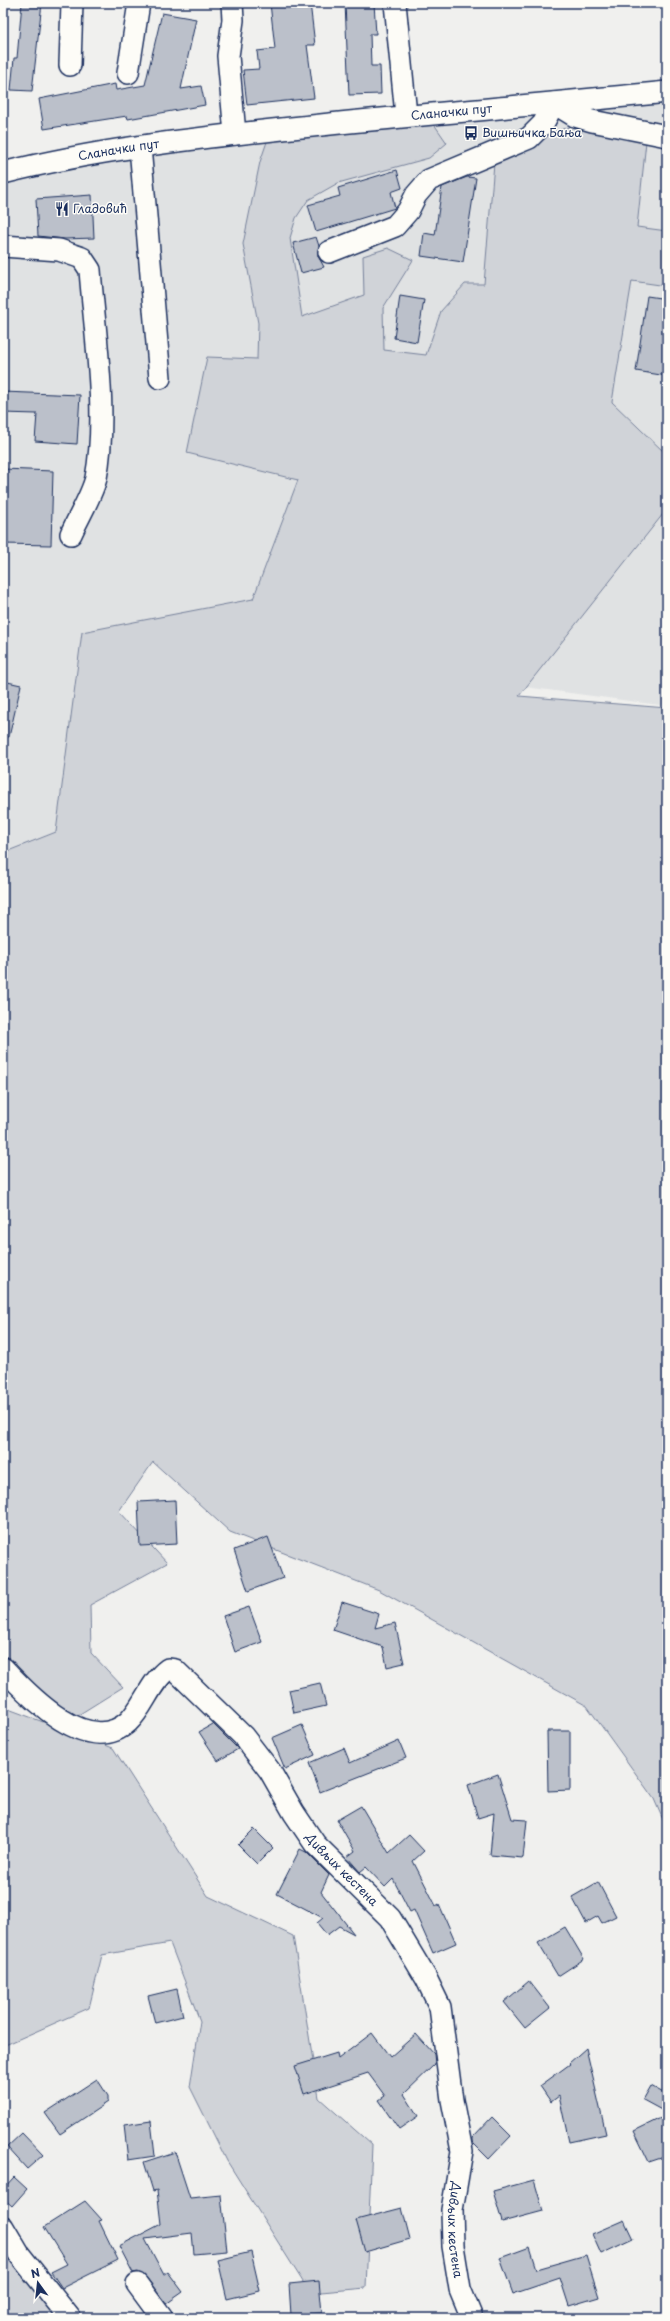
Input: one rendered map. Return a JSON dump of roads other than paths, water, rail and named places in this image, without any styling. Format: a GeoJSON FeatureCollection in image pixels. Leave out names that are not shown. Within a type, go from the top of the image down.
{"type":"FeatureCollection","features":[{"type":"Feature","properties":{"kind":"street"},"geometry":{"type":"LineString","coordinates":[[70,65],[72,3]]}},
{"type":"Feature","properties":{"kind":"street"},"geometry":{"type":"LineString","coordinates":[[128,73],[139,3]]}},
{"type":"Feature","properties":{"kind":"street"},"geometry":{"type":"LineString","coordinates":[[232,3],[228,67],[235,134]]}},
{"type":"Feature","properties":{"kind":"street"},"geometry":{"type":"LineString","coordinates":[[395,3],[406,116]]}},
{"type":"Feature","properties":{"kind":"street","name":"Сланачки пут"},"geometry":{"type":"LineString","coordinates":[[3,173],[140,147],[235,134],[406,116],[667,92]]}},
{"type":"Feature","properties":{"kind":"street"},"geometry":{"type":"LineString","coordinates":[[329,252],[395,226],[408,211],[416,195],[429,180],[528,138],[543,124],[554,103],[575,116],[592,121],[667,136]]}},
{"type":"Feature","properties":{"kind":"street"},"geometry":{"type":"LineString","coordinates":[[140,147],[160,378]]}},
{"type":"Feature","properties":{"kind":"street"},"geometry":{"type":"LineString","coordinates":[[3,246],[59,250],[82,258],[90,270],[100,392],[99,442],[96,480],[71,534]]}},
{"type":"Feature","properties":{"kind":"street","name":"Дивљих кестена"},"geometry":{"type":"LineString","coordinates":[[3,1668],[55,1716],[77,1728],[102,1733],[116,1731],[129,1721],[160,1677],[168,1669],[175,1670],[243,1736],[270,1771],[294,1813],[315,1844],[390,1918],[426,1978],[440,2007],[452,2100],[462,2151],[452,2210],[453,2246],[460,2289],[472,2318]]}},
{"type":"Feature","properties":{"kind":"street"},"geometry":{"type":"LineString","coordinates":[[3,2227],[19,2254],[70,2318]]}},
{"type":"Feature","properties":{"kind":"street"},"geometry":{"type":"LineString","coordinates":[[137,2284],[162,2318]]}},
{"type":"Feature","properties":{"kind":"place","name":"Вишњичка Бања"},"geometry":{"type":"Point","coordinates":[471,133]}},
{"type":"Feature","properties":{"kind":"place","name":"Гладовић"},"geometry":{"type":"Point","coordinates":[62,209]}}]}
